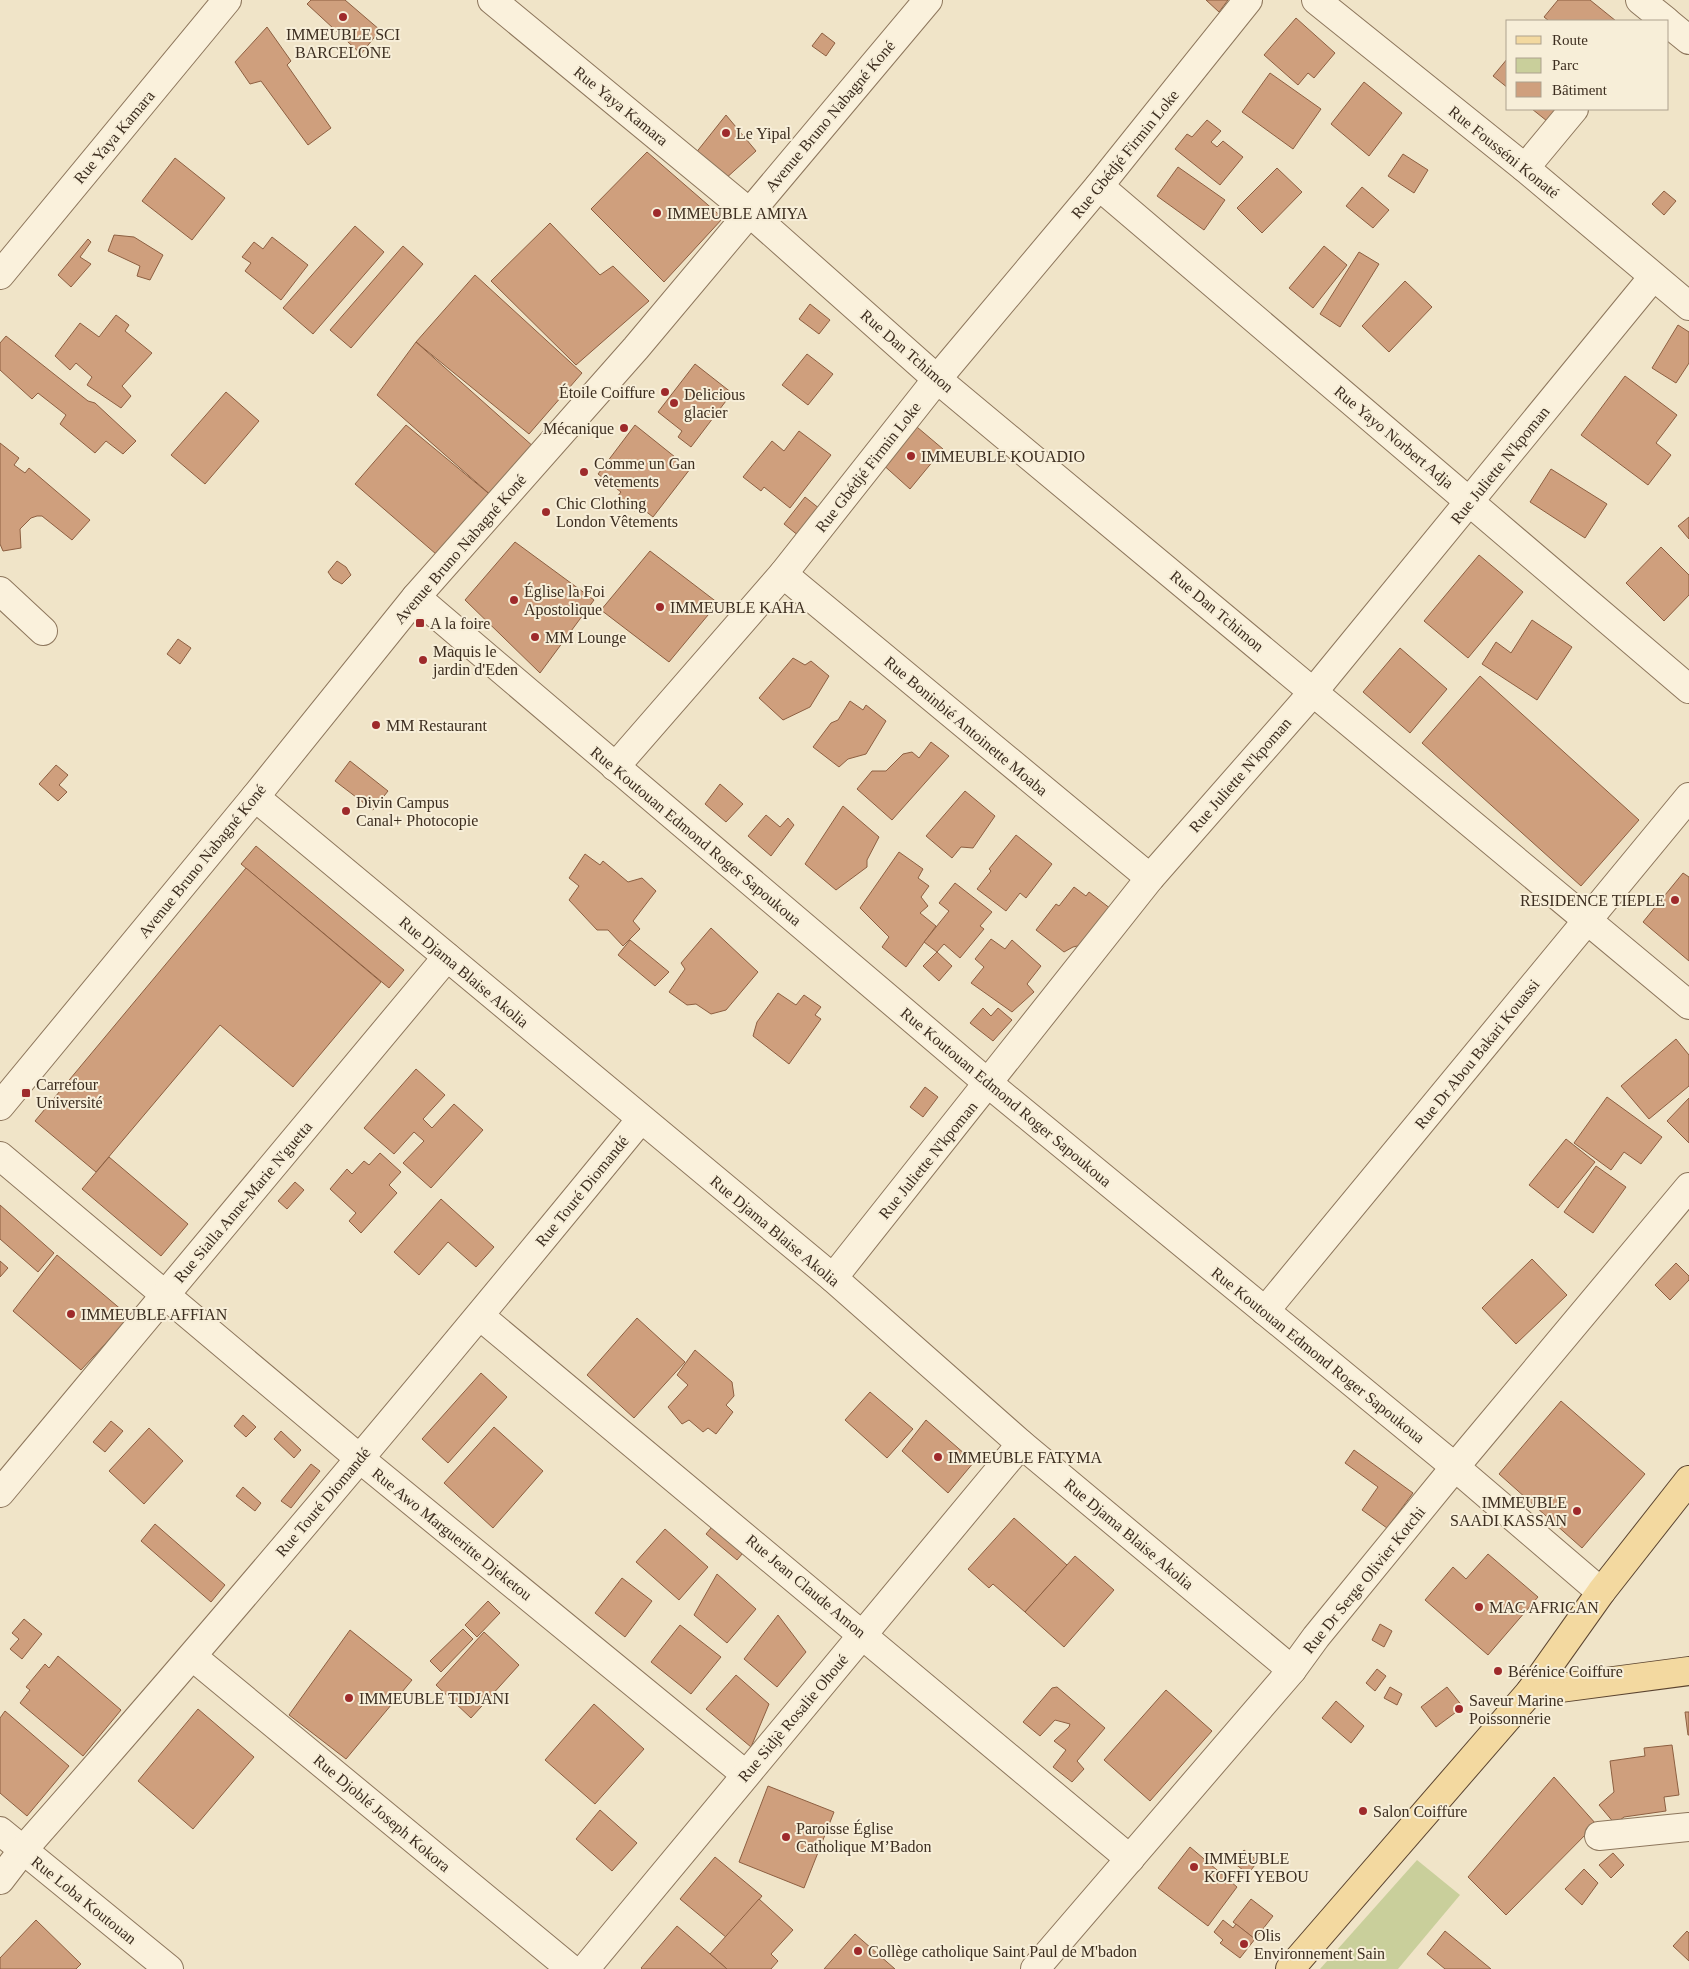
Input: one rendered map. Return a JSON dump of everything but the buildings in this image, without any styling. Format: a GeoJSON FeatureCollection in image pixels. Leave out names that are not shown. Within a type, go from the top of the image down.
{"type":"FeatureCollection","features":[{"type":"Feature","properties":{"kind":"main road"},"geometry":{"type":"LineString","coordinates":[[1290,1969],[1530,1692],[1601,1592],[1689,1480]]}},
{"type":"Feature","properties":{"kind":"main road"},"geometry":{"type":"LineString","coordinates":[[1530,1692],[1689,1671]]}},
{"type":"Feature","properties":{"kind":"street","name":"Rue Yaya Kamara"},"geometry":{"type":"LineString","coordinates":[[0,275],[227,0]]}},
{"type":"Feature","properties":{"kind":"street","name":"Rue Yaya Kamara"},"geometry":{"type":"LineString","coordinates":[[492,0],[750,212]]}},
{"type":"Feature","properties":{"kind":"street","name":"Avenue Bruno Nabagné Koné"},"geometry":{"type":"LineString","coordinates":[[0,1106],[255,797],[416,597],[636,348],[928,0]]}},
{"type":"Feature","properties":{"kind":"street","name":"Rue Gbédjé Firmin Loke"},"geometry":{"type":"LineString","coordinates":[[615,767],[783,574],[937,379],[1099,186],[1248,0]]}},
{"type":"Feature","properties":{"kind":"street","name":"Rue Fousséni Konaté"},"geometry":{"type":"LineString","coordinates":[[1316,0],[1525,168],[1689,306]]}},
{"type":"Feature","properties":{"kind":"street"},"geometry":{"type":"LineString","coordinates":[[1669,24],[1689,40]]}},
{"type":"Feature","properties":{"kind":"street"},"geometry":{"type":"LineString","coordinates":[[1525,168],[1573,110]]}},
{"type":"Feature","properties":{"kind":"street","name":"Rue Yayo Norbert Adja"},"geometry":{"type":"LineString","coordinates":[[1099,186],[1689,689]]}},
{"type":"Feature","properties":{"kind":"street","name":"Rue Dan Tchimon"},"geometry":{"type":"LineString","coordinates":[[750,212],[937,379],[1689,1005]]}},
{"type":"Feature","properties":{"kind":"street","name":"Rue Juliette N'kpoman"},"geometry":{"type":"LineString","coordinates":[[833,1278],[989,1084],[1150,878],[1314,692],[1653,277]]}},
{"type":"Feature","properties":{"kind":"street","name":"Rue Boninbié Antoinette Moaba"},"geometry":{"type":"LineString","coordinates":[[783,574],[1150,878]]}},
{"type":"Feature","properties":{"kind":"street"},"geometry":{"type":"LineString","coordinates":[[0,591],[43,631]]}},
{"type":"Feature","properties":{"kind":"street","name":"Rue Koutouan Edmond Roger Sapoukoua"},"geometry":{"type":"LineString","coordinates":[[416,597],[989,1084],[1454,1467],[1601,1592]]}},
{"type":"Feature","properties":{"kind":"street","name":"Rue Djama Blaise Akolia"},"geometry":{"type":"LineString","coordinates":[[255,797],[833,1278],[1021,1444],[1292,1670]]}},
{"type":"Feature","properties":{"kind":"street","name":"Rue Dr Abou Bakari Kouassi"},"geometry":{"type":"LineString","coordinates":[[1265,1311],[1689,797]]}},
{"type":"Feature","properties":{"kind":"street","name":"Rue Sialla Anne-Marie N'guetta"},"geometry":{"type":"LineString","coordinates":[[0,1493],[447,957]]}},
{"type":"Feature","properties":{"kind":"street","name":"Rue Touré Diomandé"},"geometry":{"type":"LineString","coordinates":[[0,1880],[23,1850],[193,1657],[480,1316],[640,1119]]}},
{"type":"Feature","properties":{"kind":"street","name":"Rue Awo Margueritte Djeketou"},"geometry":{"type":"LineString","coordinates":[[0,1156],[359,1458],[745,1774]]}},
{"type":"Feature","properties":{"kind":"street","name":"Rue Dr Serge Olivier Kotchi"},"geometry":{"type":"LineString","coordinates":[[1035,1969],[1292,1670],[1316,1636],[1454,1467],[1689,1187]]}},
{"type":"Feature","properties":{"kind":"street","name":"Rue Jean Claude Amon"},"geometry":{"type":"LineString","coordinates":[[480,1316],[1130,1859]]}},
{"type":"Feature","properties":{"kind":"street","name":"Rue Sidjè Rosalie Ohoué"},"geometry":{"type":"LineString","coordinates":[[585,1969],[1021,1444]]}},
{"type":"Feature","properties":{"kind":"street","name":"Rue Djoblé Joseph Kokora"},"geometry":{"type":"LineString","coordinates":[[193,1657],[571,1969]]}},
{"type":"Feature","properties":{"kind":"street"},"geometry":{"type":"LineString","coordinates":[[1599,1836],[1689,1826]]}},
{"type":"Feature","properties":{"kind":"street","name":"Rue Loba Koutouan"},"geometry":{"type":"LineString","coordinates":[[0,1831],[168,1969]]}},
{"type":"Feature","properties":{"kind":"green space"},"geometry":{"type":"Polygon","coordinates":[[[1417,1860],[1460,1895],[1398,1969],[1320,1969],[1417,1860]]]}},
{"type":"Feature","properties":{"kind":"place","name":"IMMEUBLE SCI BARCELONE"},"geometry":{"type":"Point","coordinates":[343,17]}},
{"type":"Feature","properties":{"kind":"place","name":"Le Yipal"},"geometry":{"type":"Point","coordinates":[726,133]}},
{"type":"Feature","properties":{"kind":"place","name":"IMMEUBLE AMIYA"},"geometry":{"type":"Point","coordinates":[657,213]}},
{"type":"Feature","properties":{"kind":"place","name":"Étoile Coiffure"},"geometry":{"type":"Point","coordinates":[665,392]}},
{"type":"Feature","properties":{"kind":"place","name":"Delicious glacier"},"geometry":{"type":"Point","coordinates":[674,403]}},
{"type":"Feature","properties":{"kind":"place","name":"Mécanique"},"geometry":{"type":"Point","coordinates":[624,428]}},
{"type":"Feature","properties":{"kind":"place","name":"IMMEUBLE KOUADIO"},"geometry":{"type":"Point","coordinates":[911,456]}},
{"type":"Feature","properties":{"kind":"place","name":"Comme un Gan vêtements"},"geometry":{"type":"Point","coordinates":[584,472]}},
{"type":"Feature","properties":{"kind":"place","name":"Chic Clothing London Vêtements"},"geometry":{"type":"Point","coordinates":[546,512]}},
{"type":"Feature","properties":{"kind":"place","name":"Église la Foi Apostolique"},"geometry":{"type":"Point","coordinates":[514,600]}},
{"type":"Feature","properties":{"kind":"place","name":"IMMEUBLE KAHA"},"geometry":{"type":"Point","coordinates":[660,607]}},
{"type":"Feature","properties":{"kind":"place","name":"A la foire"},"geometry":{"type":"Point","coordinates":[420,623]}},
{"type":"Feature","properties":{"kind":"place","name":"MM Lounge"},"geometry":{"type":"Point","coordinates":[535,637]}},
{"type":"Feature","properties":{"kind":"place","name":"Maquis le jardin d'Eden"},"geometry":{"type":"Point","coordinates":[423,660]}},
{"type":"Feature","properties":{"kind":"place","name":"MM Restaurant"},"geometry":{"type":"Point","coordinates":[376,725]}},
{"type":"Feature","properties":{"kind":"place","name":"Divin Campus Canal+ Photocopie"},"geometry":{"type":"Point","coordinates":[346,811]}},
{"type":"Feature","properties":{"kind":"place","name":"RESIDENCE TIEPLE"},"geometry":{"type":"Point","coordinates":[1675,900]}},
{"type":"Feature","properties":{"kind":"place","name":"Carrefour Université"},"geometry":{"type":"Point","coordinates":[26,1093]}},
{"type":"Feature","properties":{"kind":"place","name":"IMMEUBLE AFFIAN"},"geometry":{"type":"Point","coordinates":[71,1314]}},
{"type":"Feature","properties":{"kind":"place","name":"IMMEUBLE FATYMA"},"geometry":{"type":"Point","coordinates":[938,1457]}},
{"type":"Feature","properties":{"kind":"place","name":"IMMEUBLE SAADI KASSAN"},"geometry":{"type":"Point","coordinates":[1577,1511]}},
{"type":"Feature","properties":{"kind":"place","name":"MAC AFRICAN"},"geometry":{"type":"Point","coordinates":[1479,1607]}},
{"type":"Feature","properties":{"kind":"place","name":"Bérénice Coiffure"},"geometry":{"type":"Point","coordinates":[1498,1671]}},
{"type":"Feature","properties":{"kind":"place","name":"IMMEUBLE TIDJANI"},"geometry":{"type":"Point","coordinates":[349,1698]}},
{"type":"Feature","properties":{"kind":"place","name":"Saveur Marine Poissonnerie"},"geometry":{"type":"Point","coordinates":[1459,1709]}},
{"type":"Feature","properties":{"kind":"place","name":"Salon Coiffure"},"geometry":{"type":"Point","coordinates":[1363,1811]}},
{"type":"Feature","properties":{"kind":"place","name":"Paroisse Église Catholique M’Badon"},"geometry":{"type":"Point","coordinates":[786,1837]}},
{"type":"Feature","properties":{"kind":"place","name":"IMMEUBLE KOFFI YEBOU"},"geometry":{"type":"Point","coordinates":[1194,1867]}},
{"type":"Feature","properties":{"kind":"place","name":"Olis Environnement Sain"},"geometry":{"type":"Point","coordinates":[1244,1944]}},
{"type":"Feature","properties":{"kind":"place","name":"Collège catholique Saint Paul de M'badon"},"geometry":{"type":"Point","coordinates":[858,1951]}}]}
